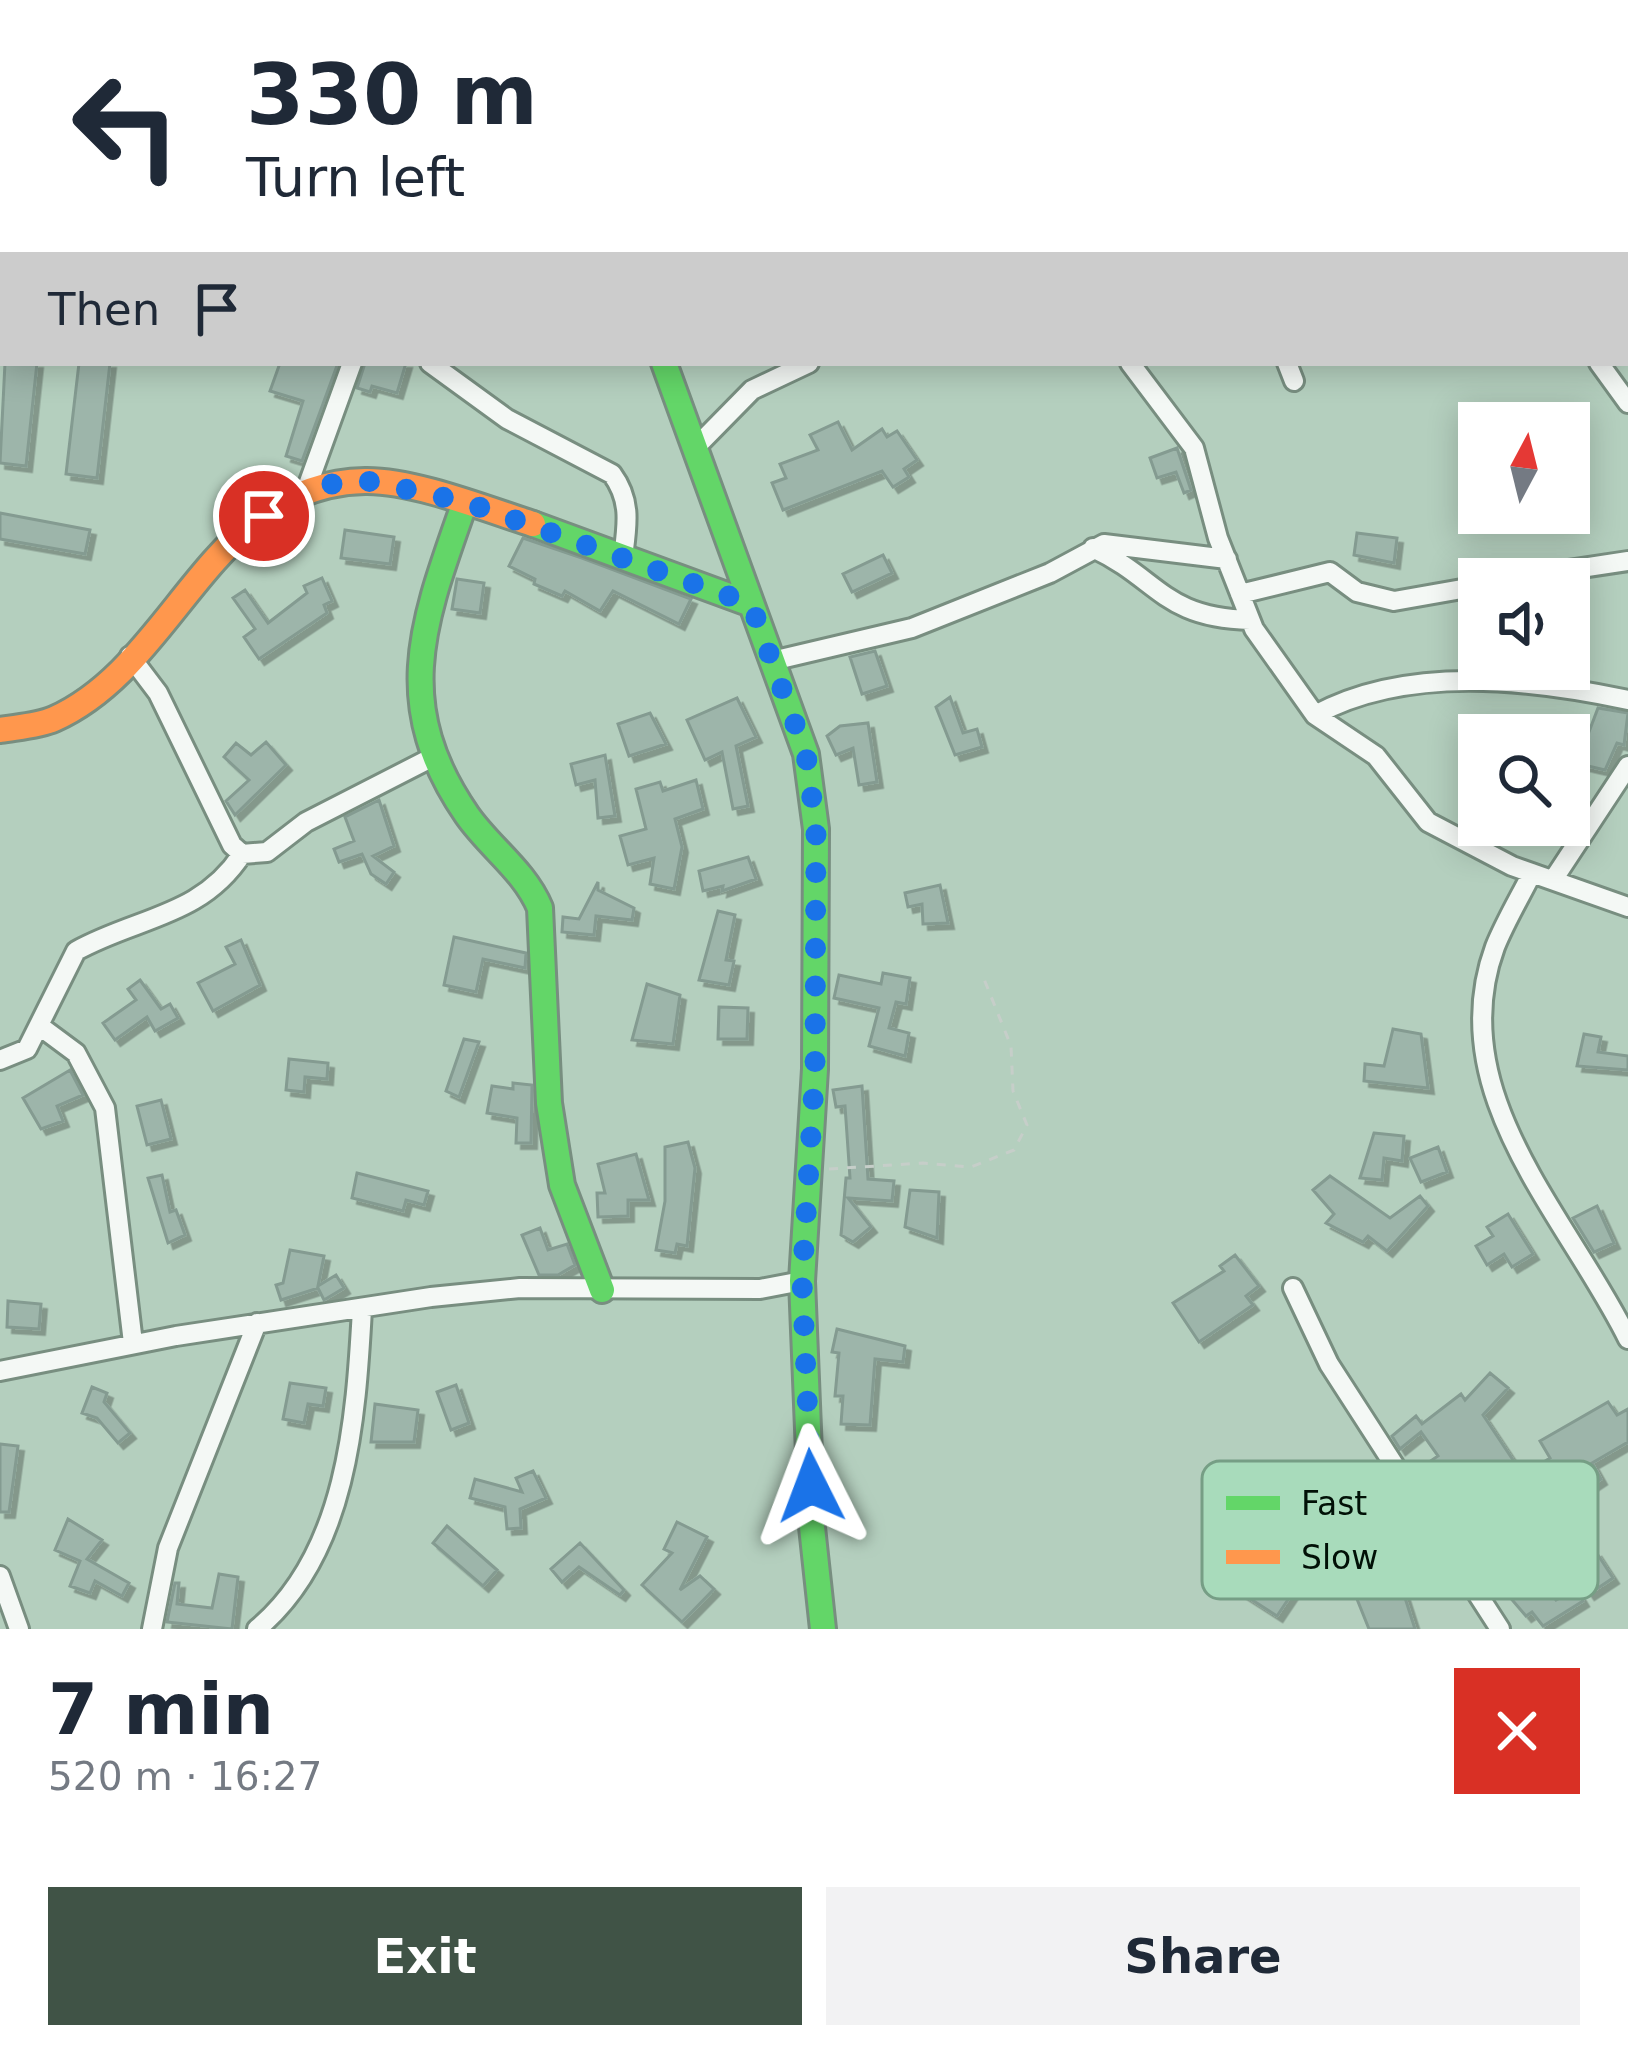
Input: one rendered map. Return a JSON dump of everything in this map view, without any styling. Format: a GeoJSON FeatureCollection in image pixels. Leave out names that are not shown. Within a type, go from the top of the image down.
{"type":"FeatureCollection","features":[{"type":"Feature","properties":{"kind":"street"},"geometry":{"type":"LineString","coordinates":[[305,493],[351,366]]}},
{"type":"Feature","properties":{"kind":"street"},"geometry":{"type":"LineString","coordinates":[[434,366],[508,419],[612,474],[623,489],[628,516],[623,557]]}},
{"type":"Feature","properties":{"kind":"street"},"geometry":{"type":"LineString","coordinates":[[665,366],[806,754],[816,829],[815,1069],[802,1281],[812,1527],[823,1629]]}},
{"type":"Feature","properties":{"kind":"street"},"geometry":{"type":"LineString","coordinates":[[694,449],[752,390],[803,366]]}},
{"type":"Feature","properties":{"kind":"street"},"geometry":{"type":"LineString","coordinates":[[1132,366],[1193,448],[1250,620],[1274,663],[1315,715],[1376,756],[1428,822],[1532,873],[1628,907]]}},
{"type":"Feature","properties":{"kind":"street"},"geometry":{"type":"LineString","coordinates":[[1601,366],[1628,403]]}},
{"type":"Feature","properties":{"kind":"street"},"geometry":{"type":"LineString","coordinates":[[0,730],[53,724],[100,691],[193,574],[239,532],[305,493],[363,480],[465,502],[751,604]]}},
{"type":"Feature","properties":{"kind":"street"},"geometry":{"type":"LineString","coordinates":[[465,502],[431,597],[414,669],[421,726],[467,815],[533,886],[540,908],[552,1124],[562,1185],[602,1290]]}},
{"type":"Feature","properties":{"kind":"street"},"geometry":{"type":"LineString","coordinates":[[772,661],[912,628],[1050,573],[1093,548],[1121,542],[1227,559]]}},
{"type":"Feature","properties":{"kind":"street"},"geometry":{"type":"LineString","coordinates":[[1093,548],[1118,560],[1171,604],[1198,615],[1250,620]]}},
{"type":"Feature","properties":{"kind":"street"},"geometry":{"type":"LineString","coordinates":[[1590,567],[1628,561]]}},
{"type":"Feature","properties":{"kind":"street"},"geometry":{"type":"LineString","coordinates":[[1240,594],[1330,572],[1357,592],[1394,601],[1458,590]]}},
{"type":"Feature","properties":{"kind":"street"},"geometry":{"type":"LineString","coordinates":[[130,656],[158,693],[232,845],[242,854],[267,852],[306,822],[434,757]]}},
{"type":"Feature","properties":{"kind":"street"},"geometry":{"type":"LineString","coordinates":[[1315,715],[1362,695],[1510,681],[1628,700]]}},
{"type":"Feature","properties":{"kind":"street"},"geometry":{"type":"LineString","coordinates":[[1553,880],[1628,766]]}},
{"type":"Feature","properties":{"kind":"street"},"geometry":{"type":"LineString","coordinates":[[0,1060],[27,1049],[76,951],[183,908],[222,885],[242,854]]}},
{"type":"Feature","properties":{"kind":"street"},"geometry":{"type":"LineString","coordinates":[[1532,873],[1495,948],[1480,1028],[1482,1061],[1497,1108],[1563,1234],[1628,1339]]}},
{"type":"Feature","properties":{"kind":"street"},"geometry":{"type":"LineString","coordinates":[[41,1027],[76,1053],[105,1108],[133,1343]]}},
{"type":"Feature","properties":{"kind":"street"},"geometry":{"type":"LineString","coordinates":[[0,1371],[257,1323],[520,1288],[760,1289],[802,1281]]}},
{"type":"Feature","properties":{"kind":"street"},"geometry":{"type":"LineString","coordinates":[[1293,1288],[1329,1364],[1392,1461]]}},
{"type":"Feature","properties":{"kind":"street"},"geometry":{"type":"LineString","coordinates":[[257,1629],[303,1583],[332,1511],[354,1412],[362,1309]]}},
{"type":"Feature","properties":{"kind":"street"},"geometry":{"type":"LineString","coordinates":[[152,1629],[168,1548],[257,1323]]}},
{"type":"Feature","properties":{"kind":"street"},"geometry":{"type":"LineString","coordinates":[[0,1576],[19,1629]]}},
{"type":"Feature","properties":{"kind":"street"},"geometry":{"type":"LineString","coordinates":[[1481,1599],[1500,1629]]}},
{"type":"Feature","properties":{"kind":"path"},"geometry":{"type":"LineString","coordinates":[[809,1168],[923,1162],[971,1167],[1014,1150],[1027,1125],[1013,1091],[1011,1046],[984,980]]}},
{"type":"Feature","properties":{"kind":"building"},"geometry":{"type":"Polygon","coordinates":[[[5,366],[37,366],[26,466],[0,463],[5,366]]]}},
{"type":"Feature","properties":{"kind":"building"},"geometry":{"type":"Polygon","coordinates":[[[79,366],[110,366],[97,478],[66,474],[79,366]]]}},
{"type":"Feature","properties":{"kind":"building"},"geometry":{"type":"Polygon","coordinates":[[[279,366],[337,366],[302,461],[286,456],[303,401],[270,391],[279,366]]]}},
{"type":"Feature","properties":{"kind":"building"},"geometry":{"type":"Polygon","coordinates":[[[364,366],[405,366],[397,393],[372,386],[370,392],[357,388],[364,366]]]}},
{"type":"Feature","properties":{"kind":"building"},"geometry":{"type":"Polygon","coordinates":[[[838,422],[852,450],[882,429],[887,437],[897,431],[917,460],[904,469],[909,477],[893,487],[882,471],[783,510],[772,483],[786,478],[780,464],[818,450],[810,435],[838,422]]]}},
{"type":"Feature","properties":{"kind":"building"},"geometry":{"type":"Polygon","coordinates":[[[1177,448],[1191,490],[1184,493],[1176,472],[1157,478],[1150,458],[1177,448]]]}},
{"type":"Feature","properties":{"kind":"building"},"geometry":{"type":"Polygon","coordinates":[[[0,513],[90,530],[85,554],[0,539],[0,513]]]}},
{"type":"Feature","properties":{"kind":"building"},"geometry":{"type":"Polygon","coordinates":[[[345,530],[394,537],[390,564],[341,558],[345,530]]]}},
{"type":"Feature","properties":{"kind":"building"},"geometry":{"type":"Polygon","coordinates":[[[1357,533],[1397,538],[1394,563],[1354,555],[1357,533]]]}},
{"type":"Feature","properties":{"kind":"building"},"geometry":{"type":"Polygon","coordinates":[[[523,538],[691,599],[679,624],[613,591],[600,611],[565,591],[562,596],[534,584],[535,579],[509,566],[523,538]]]}},
{"type":"Feature","properties":{"kind":"building"},"geometry":{"type":"Polygon","coordinates":[[[883,555],[892,573],[852,592],[843,574],[883,555]]]}},
{"type":"Feature","properties":{"kind":"building"},"geometry":{"type":"Polygon","coordinates":[[[322,578],[332,601],[324,605],[327,613],[259,659],[244,637],[255,629],[233,598],[245,590],[268,623],[307,593],[304,586],[322,578]]]}},
{"type":"Feature","properties":{"kind":"building"},"geometry":{"type":"Polygon","coordinates":[[[457,579],[484,583],[480,613],[452,609],[457,579]]]}},
{"type":"Feature","properties":{"kind":"building"},"geometry":{"type":"Polygon","coordinates":[[[875,651],[887,686],[862,694],[850,657],[875,651]]]}},
{"type":"Feature","properties":{"kind":"building"},"geometry":{"type":"Polygon","coordinates":[[[950,697],[963,733],[977,729],[982,747],[955,755],[936,707],[950,697]]]}},
{"type":"Feature","properties":{"kind":"building"},"geometry":{"type":"Polygon","coordinates":[[[737,698],[756,737],[736,746],[748,806],[733,809],[722,752],[705,760],[687,720],[737,698]]]}},
{"type":"Feature","properties":{"kind":"building"},"geometry":{"type":"Polygon","coordinates":[[[1598,708],[1628,713],[1624,745],[1617,743],[1605,770],[1590,766],[1590,729],[1598,708]]]}},
{"type":"Feature","properties":{"kind":"building"},"geometry":{"type":"Polygon","coordinates":[[[650,713],[666,744],[629,756],[618,724],[650,713]]]}},
{"type":"Feature","properties":{"kind":"building"},"geometry":{"type":"Polygon","coordinates":[[[868,723],[877,782],[859,785],[853,748],[836,755],[827,736],[840,726],[868,723]]]}},
{"type":"Feature","properties":{"kind":"building"},"geometry":{"type":"Polygon","coordinates":[[[266,742],[286,765],[235,815],[226,801],[249,780],[224,757],[236,743],[251,755],[266,742]]]}},
{"type":"Feature","properties":{"kind":"building"},"geometry":{"type":"Polygon","coordinates":[[[605,755],[615,816],[598,818],[595,780],[576,785],[571,764],[605,755]]]}},
{"type":"Feature","properties":{"kind":"building"},"geometry":{"type":"Polygon","coordinates":[[[696,780],[703,809],[675,819],[682,847],[674,889],[650,884],[654,858],[628,865],[620,836],[646,829],[636,789],[660,782],[663,791],[696,780]]]}},
{"type":"Feature","properties":{"kind":"building"},"geometry":{"type":"Polygon","coordinates":[[[379,800],[394,846],[373,856],[394,872],[386,884],[371,874],[362,854],[339,862],[334,849],[354,841],[345,817],[379,800]]]}},
{"type":"Feature","properties":{"kind":"building"},"geometry":{"type":"Polygon","coordinates":[[[748,857],[756,879],[722,891],[723,886],[703,891],[699,871],[748,857]]]}},
{"type":"Feature","properties":{"kind":"building"},"geometry":{"type":"Polygon","coordinates":[[[598,882],[598,890],[634,908],[632,920],[596,916],[594,935],[562,932],[563,917],[579,919],[598,882]]]}},
{"type":"Feature","properties":{"kind":"building"},"geometry":{"type":"Polygon","coordinates":[[[940,885],[948,923],[923,924],[922,904],[908,907],[905,893],[940,885]]]}},
{"type":"Feature","properties":{"kind":"building"},"geometry":{"type":"Polygon","coordinates":[[[718,911],[735,915],[726,960],[734,961],[729,985],[699,980],[718,911]]]}},
{"type":"Feature","properties":{"kind":"building"},"geometry":{"type":"Polygon","coordinates":[[[454,937],[526,953],[525,968],[483,959],[476,992],[444,985],[454,937]]]}},
{"type":"Feature","properties":{"kind":"building"},"geometry":{"type":"Polygon","coordinates":[[[241,940],[260,985],[213,1011],[198,983],[235,964],[226,947],[241,940]]]}},
{"type":"Feature","properties":{"kind":"building"},"geometry":{"type":"Polygon","coordinates":[[[883,973],[910,978],[906,1004],[896,1002],[889,1028],[909,1033],[905,1056],[869,1046],[879,1008],[834,998],[839,975],[881,984],[883,973]]]}},
{"type":"Feature","properties":{"kind":"building"},"geometry":{"type":"Polygon","coordinates":[[[140,980],[161,1009],[170,1004],[178,1018],[155,1031],[147,1017],[115,1040],[103,1023],[136,1000],[128,989],[140,980]]]}},
{"type":"Feature","properties":{"kind":"building"},"geometry":{"type":"Polygon","coordinates":[[[647,984],[680,995],[673,1044],[632,1040],[647,984]]]}},
{"type":"Feature","properties":{"kind":"building"},"geometry":{"type":"Polygon","coordinates":[[[719,1007],[748,1008],[747,1039],[718,1039],[719,1007]]]}},
{"type":"Feature","properties":{"kind":"building"},"geometry":{"type":"Polygon","coordinates":[[[1393,1029],[1421,1034],[1428,1088],[1364,1081],[1365,1064],[1384,1066],[1393,1029]]]}},
{"type":"Feature","properties":{"kind":"building"},"geometry":{"type":"Polygon","coordinates":[[[1584,1034],[1601,1037],[1598,1052],[1628,1056],[1628,1070],[1577,1066],[1584,1034]]]}},
{"type":"Feature","properties":{"kind":"building"},"geometry":{"type":"Polygon","coordinates":[[[464,1039],[479,1042],[459,1097],[446,1091],[464,1039]]]}},
{"type":"Feature","properties":{"kind":"building"},"geometry":{"type":"Polygon","coordinates":[[[289,1059],[328,1063],[327,1079],[305,1077],[304,1092],[286,1090],[289,1059]]]}},
{"type":"Feature","properties":{"kind":"building"},"geometry":{"type":"Polygon","coordinates":[[[70,1070],[83,1095],[57,1106],[63,1121],[41,1129],[23,1098],[70,1070]]]}},
{"type":"Feature","properties":{"kind":"building"},"geometry":{"type":"Polygon","coordinates":[[[513,1083],[532,1085],[531,1143],[516,1143],[517,1118],[487,1113],[492,1086],[513,1089],[513,1083]]]}},
{"type":"Feature","properties":{"kind":"building"},"geometry":{"type":"Polygon","coordinates":[[[862,1086],[868,1179],[894,1181],[892,1201],[848,1198],[871,1227],[853,1242],[841,1235],[846,1178],[850,1178],[845,1106],[836,1107],[833,1090],[862,1086]]]}},
{"type":"Feature","properties":{"kind":"building"},"geometry":{"type":"Polygon","coordinates":[[[161,1100],[171,1139],[147,1145],[137,1106],[161,1100]]]}},
{"type":"Feature","properties":{"kind":"building"},"geometry":{"type":"Polygon","coordinates":[[[1374,1133],[1404,1136],[1402,1161],[1384,1158],[1382,1180],[1360,1178],[1374,1133]]]}},
{"type":"Feature","properties":{"kind":"building"},"geometry":{"type":"Polygon","coordinates":[[[688,1142],[695,1168],[687,1246],[677,1244],[675,1253],[656,1250],[665,1201],[665,1147],[688,1142]]]}},
{"type":"Feature","properties":{"kind":"building"},"geometry":{"type":"Polygon","coordinates":[[[1438,1147],[1447,1172],[1421,1182],[1410,1158],[1438,1147]]]}},
{"type":"Feature","properties":{"kind":"building"},"geometry":{"type":"Polygon","coordinates":[[[636,1154],[649,1200],[628,1200],[628,1216],[598,1217],[597,1193],[605,1193],[598,1164],[636,1154]]]}},
{"type":"Feature","properties":{"kind":"building"},"geometry":{"type":"Polygon","coordinates":[[[357,1173],[428,1191],[424,1205],[406,1200],[403,1211],[352,1198],[357,1173]]]}},
{"type":"Feature","properties":{"kind":"building"},"geometry":{"type":"Polygon","coordinates":[[[162,1175],[170,1212],[176,1210],[185,1235],[168,1243],[148,1178],[162,1175]]]}},
{"type":"Feature","properties":{"kind":"building"},"geometry":{"type":"Polygon","coordinates":[[[1330,1176],[1390,1218],[1420,1196],[1428,1206],[1387,1251],[1368,1236],[1363,1242],[1326,1223],[1334,1214],[1313,1190],[1330,1176]]]}},
{"type":"Feature","properties":{"kind":"building"},"geometry":{"type":"Polygon","coordinates":[[[910,1190],[939,1192],[937,1238],[905,1227],[910,1190]]]}},
{"type":"Feature","properties":{"kind":"building"},"geometry":{"type":"Polygon","coordinates":[[[1597,1206],[1614,1243],[1594,1252],[1573,1218],[1597,1206]]]}},
{"type":"Feature","properties":{"kind":"building"},"geometry":{"type":"Polygon","coordinates":[[[1508,1214],[1533,1254],[1512,1267],[1504,1254],[1487,1265],[1476,1246],[1493,1236],[1487,1227],[1508,1214]]]}},
{"type":"Feature","properties":{"kind":"building"},"geometry":{"type":"Polygon","coordinates":[[[540,1228],[548,1250],[567,1244],[575,1265],[558,1275],[539,1275],[522,1235],[540,1228]]]}},
{"type":"Feature","properties":{"kind":"building"},"geometry":{"type":"Polygon","coordinates":[[[290,1250],[324,1256],[318,1286],[336,1275],[344,1288],[324,1300],[318,1288],[281,1300],[276,1285],[283,1283],[290,1250]]]}},
{"type":"Feature","properties":{"kind":"building"},"geometry":{"type":"Polygon","coordinates":[[[1235,1255],[1259,1286],[1246,1296],[1253,1305],[1199,1342],[1173,1303],[1224,1271],[1220,1266],[1235,1255]]]}},
{"type":"Feature","properties":{"kind":"building"},"geometry":{"type":"Polygon","coordinates":[[[8,1301],[41,1304],[39,1329],[7,1327],[8,1301]]]}},
{"type":"Feature","properties":{"kind":"building"},"geometry":{"type":"Polygon","coordinates":[[[837,1329],[905,1346],[903,1362],[875,1359],[870,1425],[841,1424],[843,1396],[835,1396],[839,1353],[832,1352],[837,1329]]]}},
{"type":"Feature","properties":{"kind":"building"},"geometry":{"type":"Polygon","coordinates":[[[1490,1373],[1508,1388],[1483,1415],[1514,1461],[1431,1461],[1438,1456],[1421,1432],[1400,1449],[1392,1436],[1416,1416],[1422,1424],[1461,1394],[1465,1400],[1490,1373]]]}},
{"type":"Feature","properties":{"kind":"building"},"geometry":{"type":"Polygon","coordinates":[[[290,1383],[326,1388],[323,1406],[308,1404],[304,1423],[283,1419],[290,1383]]]}},
{"type":"Feature","properties":{"kind":"building"},"geometry":{"type":"Polygon","coordinates":[[[456,1385],[469,1423],[451,1430],[437,1392],[456,1385]]]}},
{"type":"Feature","properties":{"kind":"building"},"geometry":{"type":"Polygon","coordinates":[[[92,1387],[107,1393],[104,1402],[130,1433],[118,1443],[97,1418],[82,1413],[92,1387]]]}},
{"type":"Feature","properties":{"kind":"building"},"geometry":{"type":"Polygon","coordinates":[[[1608,1402],[1617,1415],[1628,1409],[1628,1442],[1595,1461],[1545,1461],[1550,1458],[1540,1441],[1608,1402]]]}},
{"type":"Feature","properties":{"kind":"building"},"geometry":{"type":"Polygon","coordinates":[[[375,1404],[418,1410],[414,1442],[371,1442],[375,1404]]]}},
{"type":"Feature","properties":{"kind":"building"},"geometry":{"type":"Polygon","coordinates":[[[0,1444],[18,1446],[9,1512],[0,1512],[0,1444]]]}},
{"type":"Feature","properties":{"kind":"building"},"geometry":{"type":"Polygon","coordinates":[[[533,1471],[546,1498],[520,1509],[521,1528],[507,1529],[505,1507],[470,1498],[475,1479],[522,1492],[516,1478],[533,1471]]]}},
{"type":"Feature","properties":{"kind":"building"},"geometry":{"type":"Polygon","coordinates":[[[68,1519],[102,1540],[87,1559],[129,1583],[122,1596],[95,1581],[90,1593],[70,1586],[80,1561],[55,1550],[68,1519]]]}},
{"type":"Feature","properties":{"kind":"building"},"geometry":{"type":"Polygon","coordinates":[[[677,1522],[707,1537],[680,1590],[700,1576],[714,1589],[682,1622],[642,1585],[672,1553],[664,1549],[677,1522]]]}},
{"type":"Feature","properties":{"kind":"building"},"geometry":{"type":"Polygon","coordinates":[[[447,1526],[497,1570],[483,1586],[433,1543],[447,1526]]]}},
{"type":"Feature","properties":{"kind":"building"},"geometry":{"type":"Polygon","coordinates":[[[580,1543],[624,1590],[620,1595],[579,1567],[562,1582],[551,1569],[580,1543]]]}},
{"type":"Feature","properties":{"kind":"building"},"geometry":{"type":"Polygon","coordinates":[[[1598,1555],[1613,1578],[1598,1588],[1598,1555]]]}},
{"type":"Feature","properties":{"kind":"building"},"geometry":{"type":"Polygon","coordinates":[[[219,1574],[238,1577],[232,1629],[167,1622],[175,1583],[179,1583],[177,1604],[212,1608],[219,1574]]]}},
{"type":"Feature","properties":{"kind":"building"},"geometry":{"type":"Polygon","coordinates":[[[1251,1599],[1288,1599],[1277,1616],[1251,1599]]]}},
{"type":"Feature","properties":{"kind":"building"},"geometry":{"type":"Polygon","coordinates":[[[1357,1599],[1405,1599],[1415,1629],[1369,1629],[1357,1599]]]}},
{"type":"Feature","properties":{"kind":"building"},"geometry":{"type":"Polygon","coordinates":[[[1511,1599],[1583,1601],[1543,1626],[1532,1612],[1526,1616],[1511,1599]]]}},
{"type":"Feature","properties":{"kind":"traffic: fast"},"geometry":{"type":"LineString","coordinates":[[665,366],[806,754],[816,829],[815,1069],[802,1281],[812,1527],[823,1629]]}},
{"type":"Feature","properties":{"kind":"traffic: fast"},"geometry":{"type":"LineString","coordinates":[[465,502],[427,623],[421,697],[428,735],[443,774],[467,815],[525,882],[540,908],[549,1103],[562,1185],[602,1290]]}},
{"type":"Feature","properties":{"kind":"traffic: fast"},"geometry":{"type":"LineString","coordinates":[[533,524],[751,604]]}},
{"type":"Feature","properties":{"kind":"traffic: slow"},"geometry":{"type":"LineString","coordinates":[[0,730],[54,719],[96,693],[133,659],[231,543],[268,512],[312,490],[365,481],[405,485],[533,524]]}},
{"type":"Feature","properties":{"kind":"route"},"geometry":{"type":"LineString","coordinates":[[264,516],[324,485],[363,480],[465,502],[751,604],[806,754],[816,829],[815,1069],[802,1281],[811,1486]]}}]}
